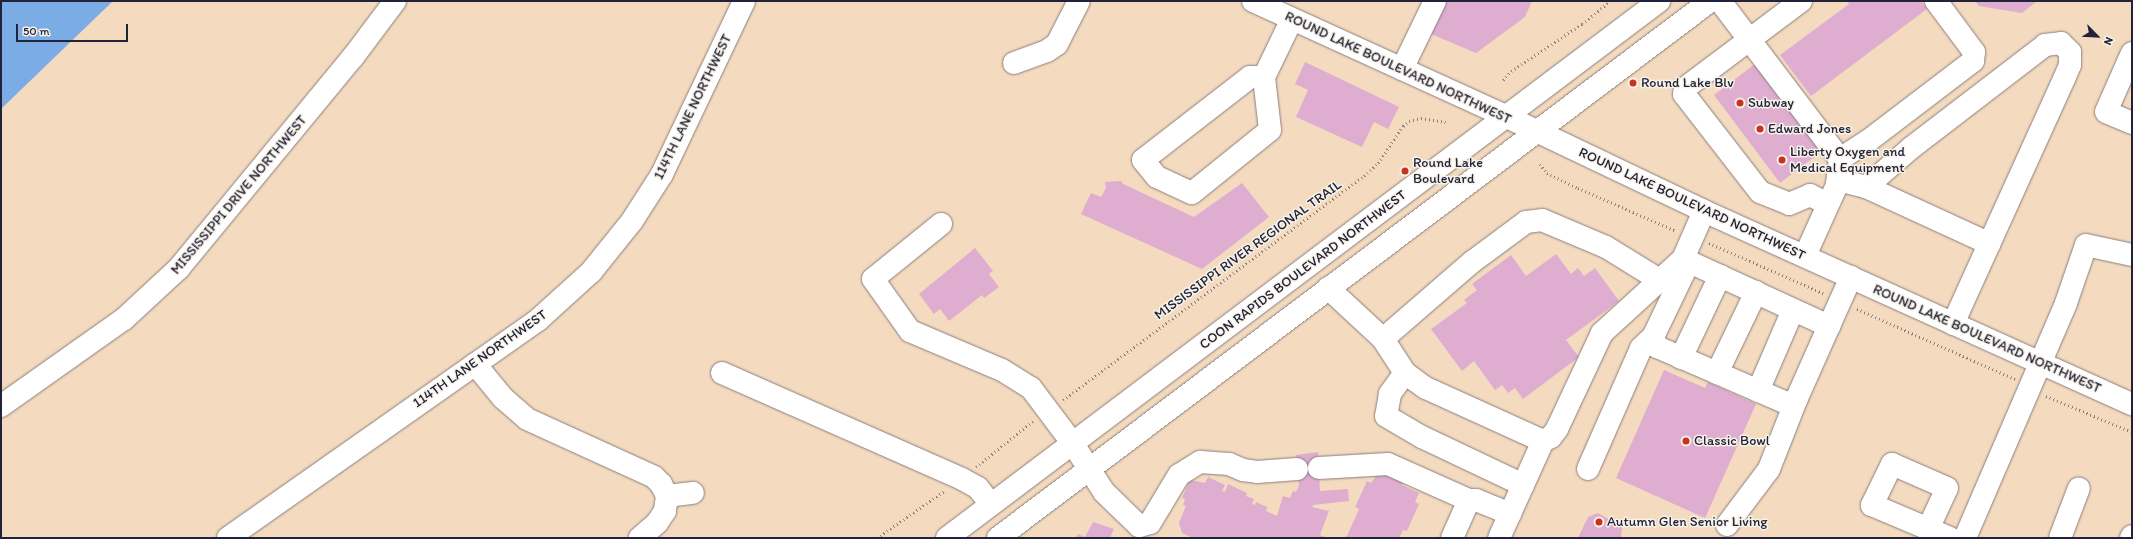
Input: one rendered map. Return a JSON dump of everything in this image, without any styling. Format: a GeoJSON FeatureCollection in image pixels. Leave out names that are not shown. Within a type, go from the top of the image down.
{"type":"FeatureCollection","features":[{"type":"Feature","properties":{"kind":"main road","name":"MISSISSIPPI DRIVE NORTHWEST"},"geometry":{"type":"LineString","coordinates":[[1,406],[124,319],[179,268],[353,56],[395,1]]}},
{"type":"Feature","properties":{"kind":"main road","name":"114TH LANE NORTHWEST"},"geometry":{"type":"LineString","coordinates":[[228,538],[538,320],[591,272],[628,226],[673,152],[744,1]]}},
{"type":"Feature","properties":{"kind":"main road"},"geometry":{"type":"LineString","coordinates":[[1014,63],[1047,51],[1057,44],[1079,1]]}},
{"type":"Feature","properties":{"kind":"main road","name":"ROUND LAKE BOULEVARD NORTHWEST"},"geometry":{"type":"LineString","coordinates":[[1253,1],[1504,116],[1704,211],[2132,404]]}},
{"type":"Feature","properties":{"kind":"main road"},"geometry":{"type":"LineString","coordinates":[[1402,69],[1435,1]]}},
{"type":"Feature","properties":{"kind":"main road","name":"COON RAPIDS BOULEVARD NORTHWEST"},"geometry":{"type":"LineString","coordinates":[[946,538],[1073,444],[1504,116],[1659,1]]}},
{"type":"Feature","properties":{"kind":"main road"},"geometry":{"type":"LineString","coordinates":[[998,538],[1710,1]]}},
{"type":"Feature","properties":{"kind":"main road"},"geometry":{"type":"LineString","coordinates":[[1720,1],[1749,39],[1839,170],[1866,188],[1990,244]]}},
{"type":"Feature","properties":{"kind":"main road"},"geometry":{"type":"LineString","coordinates":[[1801,1],[1685,88],[1684,94],[1760,192],[1789,204],[1810,195],[1828,204]]}},
{"type":"Feature","properties":{"kind":"main road"},"geometry":{"type":"LineString","coordinates":[[1805,256],[1828,204],[1839,170],[1868,141],[1973,61],[1974,52],[1936,1]]}},
{"type":"Feature","properties":{"kind":"main road"},"geometry":{"type":"LineString","coordinates":[[1264,77],[1250,77],[1143,160],[1157,177],[1192,193],[1270,130],[1264,77],[1292,19]]}},
{"type":"Feature","properties":{"kind":"main road"},"geometry":{"type":"LineString","coordinates":[[1866,188],[1911,148],[2044,45],[2061,43],[2070,52],[2070,65],[1953,324]]}},
{"type":"Feature","properties":{"kind":"main road"},"geometry":{"type":"LineString","coordinates":[[2132,53],[2106,112],[2132,122]]}},
{"type":"Feature","properties":{"kind":"main road"},"geometry":{"type":"LineString","coordinates":[[1588,468],[1641,348],[1653,337],[1686,260],[1692,236],[1704,211]]}},
{"type":"Feature","properties":{"kind":"main road"},"geometry":{"type":"LineString","coordinates":[[1383,339],[1472,262],[1526,222],[1542,220],[1606,247],[1661,281]]}},
{"type":"Feature","properties":{"kind":"main road"},"geometry":{"type":"LineString","coordinates":[[941,224],[873,279],[910,331],[1018,378],[1040,398],[1073,444],[1104,492],[1142,532],[1150,523],[1179,475],[1200,462],[1229,464],[1244,470],[1257,472],[1297,469]]}},
{"type":"Feature","properties":{"kind":"main road"},"geometry":{"type":"LineString","coordinates":[[1965,538],[2040,363],[2086,245],[2132,255]]}},
{"type":"Feature","properties":{"kind":"main road"},"geometry":{"type":"LineString","coordinates":[[1328,288],[1383,339],[1405,373],[1426,388],[1543,441],[1551,438],[1557,429],[1602,333],[1686,260]]}},
{"type":"Feature","properties":{"kind":"main road"},"geometry":{"type":"LineString","coordinates":[[1686,260],[1829,326]]}},
{"type":"Feature","properties":{"kind":"main road"},"geometry":{"type":"LineString","coordinates":[[1681,358],[1720,276]]}},
{"type":"Feature","properties":{"kind":"main road"},"geometry":{"type":"LineString","coordinates":[[1727,525],[1769,469],[1797,398],[1851,277]]}},
{"type":"Feature","properties":{"kind":"main road"},"geometry":{"type":"LineString","coordinates":[[1717,373],[1756,292]]}},
{"type":"Feature","properties":{"kind":"main road"},"geometry":{"type":"LineString","coordinates":[[1758,391],[1793,310]]}},
{"type":"Feature","properties":{"kind":"main road"},"geometry":{"type":"LineString","coordinates":[[1653,337],[1657,347],[1758,391],[1789,404],[1797,398]]}},
{"type":"Feature","properties":{"kind":"main road"},"geometry":{"type":"LineString","coordinates":[[475,364],[503,398],[527,419],[654,477],[667,496],[662,518],[640,538]]}},
{"type":"Feature","properties":{"kind":"main road"},"geometry":{"type":"LineString","coordinates":[[722,373],[962,479],[978,488],[991,504]]}},
{"type":"Feature","properties":{"kind":"main road"},"geometry":{"type":"LineString","coordinates":[[1405,373],[1390,394],[1386,416],[1422,437],[1523,485]]}},
{"type":"Feature","properties":{"kind":"main road"},"geometry":{"type":"LineString","coordinates":[[1499,538],[1543,441]]}},
{"type":"Feature","properties":{"kind":"main road"},"geometry":{"type":"LineString","coordinates":[[1319,468],[1388,464],[1469,500],[1476,500],[1510,514]]}},
{"type":"Feature","properties":{"kind":"main road"},"geometry":{"type":"LineString","coordinates":[[2060,538],[2079,488]]}},
{"type":"Feature","properties":{"kind":"main road"},"geometry":{"type":"LineString","coordinates":[[667,496],[693,493]]}},
{"type":"Feature","properties":{"kind":"main road"},"geometry":{"type":"LineString","coordinates":[[1452,538],[1469,500]]}},
{"type":"Feature","properties":{"kind":"main road"},"geometry":{"type":"LineString","coordinates":[[1928,529],[1950,538]]}},
{"type":"Feature","properties":{"kind":"path"},"geometry":{"type":"LineString","coordinates":[[1503,80],[1511,71],[1582,24],[1610,1]]}},
{"type":"Feature","properties":{"kind":"path","name":"MISSISSIPPI RIVER REGIONAL TRAIL"},"geometry":{"type":"LineString","coordinates":[[1056,405],[1364,176],[1378,163],[1403,126],[1409,121],[1421,118],[1446,122]]}},
{"type":"Feature","properties":{"kind":"path"},"geometry":{"type":"LineString","coordinates":[[1540,164],[1547,173],[1669,230],[1692,236],[1841,300],[1869,316],[2021,382]]}},
{"type":"Feature","properties":{"kind":"path"},"geometry":{"type":"LineString","coordinates":[[2041,394],[2132,432]]}},
{"type":"Feature","properties":{"kind":"path"},"geometry":{"type":"LineString","coordinates":[[974,469],[1037,419]]}},
{"type":"Feature","properties":{"kind":"path"},"geometry":{"type":"LineString","coordinates":[[877,538],[946,490]]}},
{"type":"Feature","properties":{"kind":"water"},"geometry":{"type":"Polygon","coordinates":[[[1,1],[113,1],[1,109],[1,1]]]}},
{"type":"Feature","properties":{"kind":"building"},"geometry":{"type":"Polygon","coordinates":[[[1446,1],[1532,1],[1525,17],[1476,53],[1431,34],[1446,1]]]}},
{"type":"Feature","properties":{"kind":"building"},"geometry":{"type":"Polygon","coordinates":[[[1847,1],[1921,1],[1927,9],[1811,96],[1780,55],[1849,4],[1847,1]]]}},
{"type":"Feature","properties":{"kind":"building"},"geometry":{"type":"Polygon","coordinates":[[[1975,1],[2037,1],[2022,13],[1979,6],[1975,1]]]}},
{"type":"Feature","properties":{"kind":"building"},"geometry":{"type":"Polygon","coordinates":[[[1305,62],[1399,107],[1388,129],[1374,122],[1362,147],[1296,117],[1308,90],[1295,84],[1305,62]]]}},
{"type":"Feature","properties":{"kind":"building"},"geometry":{"type":"Polygon","coordinates":[[[1755,64],[1821,152],[1780,183],[1714,95],[1755,64]]]}},
{"type":"Feature","properties":{"kind":"building"},"geometry":{"type":"Polygon","coordinates":[[[1121,181],[1123,184],[1194,217],[1242,183],[1269,217],[1202,269],[1081,214],[1091,193],[1101,197],[1106,188],[1105,182],[1121,181]]]}},
{"type":"Feature","properties":{"kind":"building"},"geometry":{"type":"Polygon","coordinates":[[[975,248],[993,271],[989,274],[999,287],[984,298],[982,295],[949,321],[940,309],[934,314],[919,294],[975,248]]]}},
{"type":"Feature","properties":{"kind":"building"},"geometry":{"type":"Polygon","coordinates":[[[1556,254],[1571,274],[1578,268],[1584,276],[1595,268],[1619,301],[1566,340],[1579,357],[1523,399],[1515,388],[1508,393],[1502,385],[1495,390],[1474,361],[1462,371],[1431,329],[1467,303],[1464,300],[1477,290],[1472,284],[1511,255],[1526,276],[1556,254]]]}},
{"type":"Feature","properties":{"kind":"building","name":"Classic Bowl"},"geometry":{"type":"Polygon","coordinates":[[[1664,370],[1705,388],[1708,382],[1756,404],[1705,518],[1616,478],[1664,370]]]}},
{"type":"Feature","properties":{"kind":"building"},"geometry":{"type":"Polygon","coordinates":[[[1318,452],[1320,491],[1348,489],[1349,501],[1313,505],[1312,507],[1329,511],[1320,535],[1327,538],[1204,538],[1203,535],[1202,538],[1193,538],[1182,533],[1179,523],[1186,506],[1183,505],[1185,499],[1182,498],[1190,480],[1205,483],[1208,477],[1225,485],[1222,491],[1225,492],[1228,484],[1247,493],[1246,496],[1254,499],[1252,504],[1255,505],[1256,502],[1267,507],[1266,511],[1277,516],[1283,496],[1290,498],[1293,491],[1296,492],[1299,485],[1296,455],[1318,452]]]}},
{"type":"Feature","properties":{"kind":"building"},"geometry":{"type":"Polygon","coordinates":[[[1381,469],[1403,483],[1402,485],[1419,493],[1415,502],[1419,504],[1407,531],[1403,530],[1399,538],[1343,538],[1347,536],[1359,509],[1355,507],[1367,481],[1371,483],[1381,469]]]}},
{"type":"Feature","properties":{"kind":"building","name":"Autumn Glen Senior Living"},"geometry":{"type":"Polygon","coordinates":[[[1598,513],[1622,527],[1621,538],[1578,538],[1588,517],[1598,513]]]}},
{"type":"Feature","properties":{"kind":"building"},"geometry":{"type":"Polygon","coordinates":[[[1093,522],[1114,529],[1110,538],[1076,538],[1078,534],[1085,537],[1093,522]]]}},
{"type":"Feature","properties":{"kind":"place","name":"Round Lake Blv"},"geometry":{"type":"Point","coordinates":[1633,83]}},
{"type":"Feature","properties":{"kind":"place","name":"Subway"},"geometry":{"type":"Point","coordinates":[1740,103]}},
{"type":"Feature","properties":{"kind":"place","name":"Edward Jones"},"geometry":{"type":"Point","coordinates":[1760,129]}},
{"type":"Feature","properties":{"kind":"place","name":"Liberty Oxygen and Medical Equipment"},"geometry":{"type":"Point","coordinates":[1782,160]}},
{"type":"Feature","properties":{"kind":"place","name":"Round Lake Boulevard"},"geometry":{"type":"Point","coordinates":[1405,171]}},
{"type":"Feature","properties":{"kind":"place","name":"Classic Bowl"},"geometry":{"type":"Point","coordinates":[1686,441]}},
{"type":"Feature","properties":{"kind":"place","name":"Autumn Glen Senior Living"},"geometry":{"type":"Point","coordinates":[1599,522]}}]}
